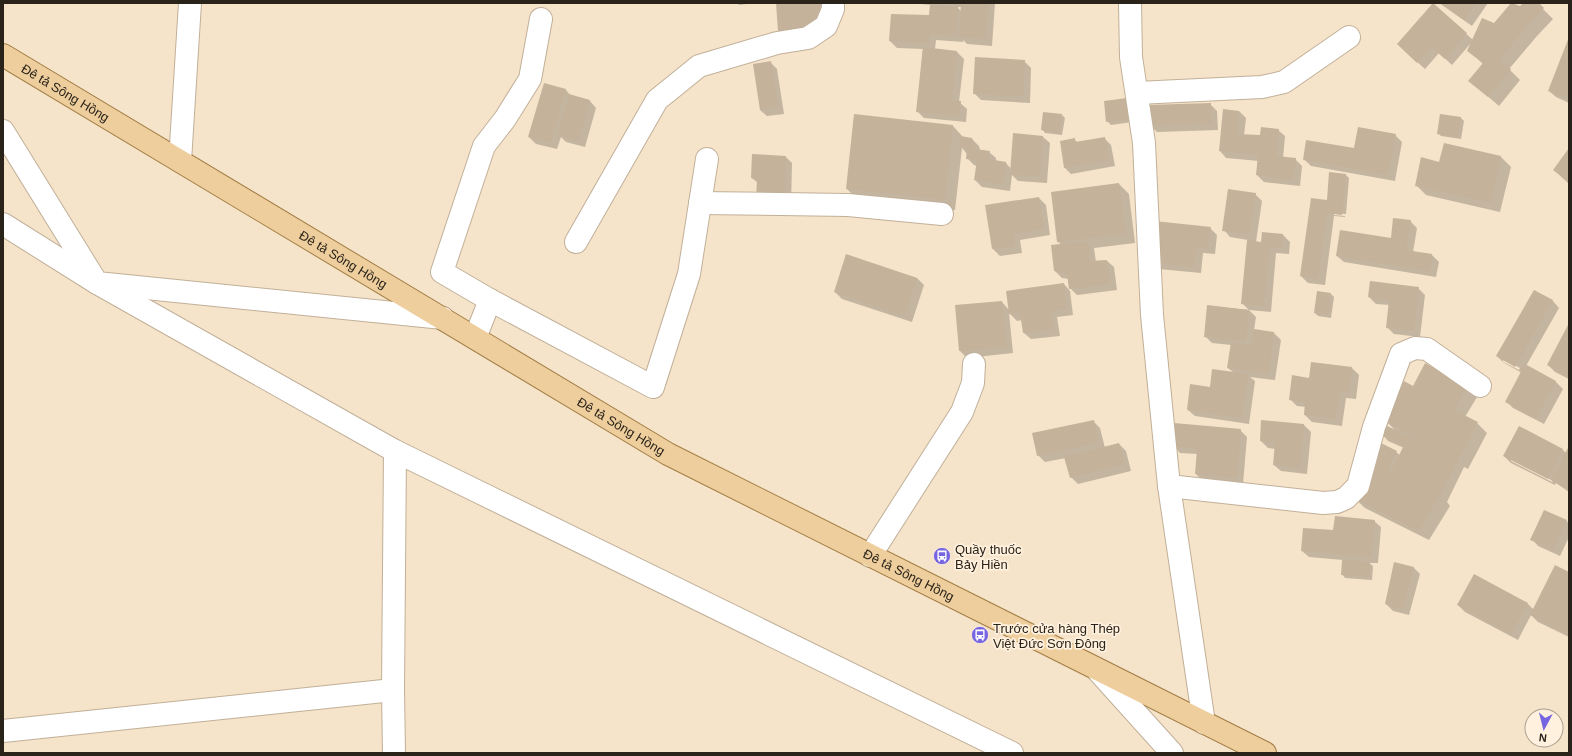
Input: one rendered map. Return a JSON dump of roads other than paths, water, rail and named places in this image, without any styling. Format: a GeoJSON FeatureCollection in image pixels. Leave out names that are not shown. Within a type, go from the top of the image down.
{"type":"FeatureCollection","features":[{"type":"Feature","properties":{"kind":"main road","name":"Đê tả Sông Hồng"},"geometry":{"type":"LineString","coordinates":[[3,54],[668,454],[1264,753]]}},
{"type":"Feature","properties":{"kind":"street"},"geometry":{"type":"LineString","coordinates":[[180,161],[190,3]]}},
{"type":"Feature","properties":{"kind":"street"},"geometry":{"type":"LineString","coordinates":[[576,242],[657,100],[699,66],[777,43],[808,38],[826,26],[833,3]]}},
{"type":"Feature","properties":{"kind":"street"},"geometry":{"type":"LineString","coordinates":[[1130,3],[1131,57],[1144,143],[1152,315],[1169,486],[1204,723]]}},
{"type":"Feature","properties":{"kind":"street"},"geometry":{"type":"LineString","coordinates":[[541,20],[530,79],[505,119],[484,146],[442,272],[490,300],[653,387],[689,274],[707,158]]}},
{"type":"Feature","properties":{"kind":"street"},"geometry":{"type":"LineString","coordinates":[[1137,93],[1262,87],[1284,82],[1349,37]]}},
{"type":"Feature","properties":{"kind":"street"},"geometry":{"type":"LineString","coordinates":[[3,131],[97,283]]}},
{"type":"Feature","properties":{"kind":"street"},"geometry":{"type":"LineString","coordinates":[[700,203],[848,205],[942,214]]}},
{"type":"Feature","properties":{"kind":"street"},"geometry":{"type":"LineString","coordinates":[[3,224],[97,283],[395,451],[1012,753]]}},
{"type":"Feature","properties":{"kind":"street"},"geometry":{"type":"LineString","coordinates":[[97,283],[443,318]]}},
{"type":"Feature","properties":{"kind":"street"},"geometry":{"type":"LineString","coordinates":[[476,338],[490,300]]}},
{"type":"Feature","properties":{"kind":"street"},"geometry":{"type":"LineString","coordinates":[[1169,486],[1290,500],[1323,503],[1337,502],[1346,498],[1358,486],[1374,427],[1402,354],[1415,348],[1427,349],[1480,386]]}},
{"type":"Feature","properties":{"kind":"street"},"geometry":{"type":"LineString","coordinates":[[870,556],[962,412],[973,383],[974,364]]}},
{"type":"Feature","properties":{"kind":"street"},"geometry":{"type":"LineString","coordinates":[[394,753],[393,690],[395,451]]}},
{"type":"Feature","properties":{"kind":"street"},"geometry":{"type":"LineString","coordinates":[[1098,671],[1172,753]]}},
{"type":"Feature","properties":{"kind":"street"},"geometry":{"type":"LineString","coordinates":[[3,731],[393,690]]}},
{"type":"Feature","properties":{"kind":"place","name":"Quầy thuốc Bảy Hiền"},"geometry":{"type":"Point","coordinates":[942,556]}},
{"type":"Feature","properties":{"kind":"place","name":"Trước cửa hàng Thép Việt Đức Sơn Đông"},"geometry":{"type":"Point","coordinates":[980,635]}}]}
